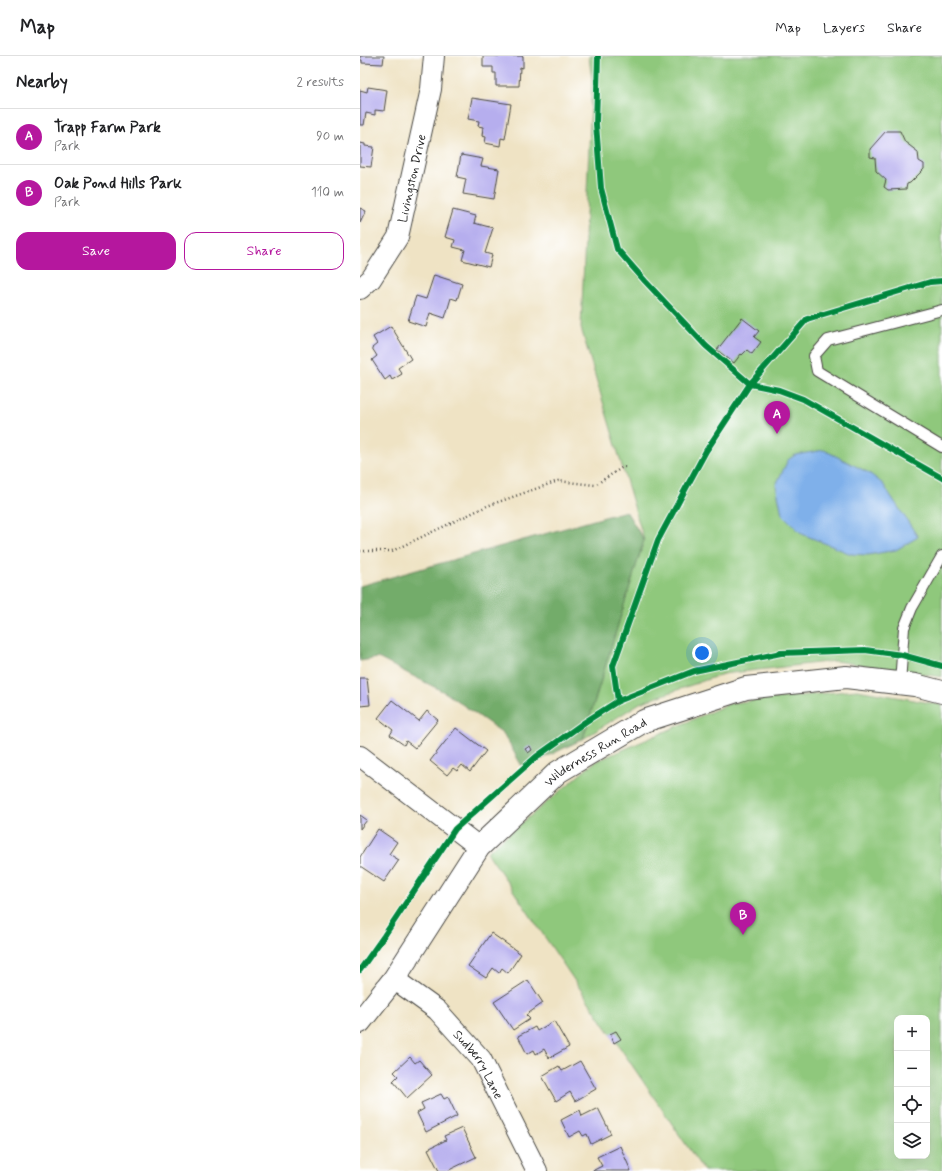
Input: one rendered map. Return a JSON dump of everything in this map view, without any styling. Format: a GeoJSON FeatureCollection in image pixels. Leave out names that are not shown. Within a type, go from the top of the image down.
{"type":"FeatureCollection","features":[{"type":"Feature","properties":{"kind":"street","name":"Livingston Drive"},"geometry":{"type":"LineString","coordinates":[[360,289],[371,279],[398,237],[431,89],[434,56]]}},
{"type":"Feature","properties":{"kind":"street","name":"Wilderness Run Road"},"geometry":{"type":"LineString","coordinates":[[360,1022],[394,979],[479,847],[558,772],[644,721],[746,688],[846,677],[915,684],[942,692]]}},
{"type":"Feature","properties":{"kind":"street"},"geometry":{"type":"LineString","coordinates":[[360,756],[479,847]]}},
{"type":"Feature","properties":{"kind":"street","name":"Sudberry Lane"},"geometry":{"type":"LineString","coordinates":[[394,979],[437,1010],[481,1059],[538,1171]]}},
{"type":"Feature","properties":{"kind":"lane"},"geometry":{"type":"LineString","coordinates":[[942,310],[828,340],[814,356],[817,371],[942,447]]}},
{"type":"Feature","properties":{"kind":"lane"},"geometry":{"type":"LineString","coordinates":[[900,683],[904,628],[912,608],[942,556]]}},
{"type":"Feature","properties":{"kind":"path"},"geometry":{"type":"LineString","coordinates":[[360,551],[392,551],[494,504],[558,481],[595,485],[623,467],[626,467]]}},
{"type":"Feature","properties":{"kind":"green space"},"geometry":{"type":"Polygon","coordinates":[[[589,56],[942,56],[942,677],[835,661],[723,674],[640,703],[583,739],[644,540],[581,328],[592,80],[589,56]]]}},
{"type":"Feature","properties":{"kind":"green space"},"geometry":{"type":"Polygon","coordinates":[[[626,511],[644,540],[583,739],[523,768],[503,733],[446,693],[378,658],[360,661],[360,586],[626,511]]]}},
{"type":"Feature","properties":{"kind":"green space"},"geometry":{"type":"Polygon","coordinates":[[[857,690],[942,705],[942,1171],[704,1171],[487,852],[595,762],[731,703],[857,690]]]}},
{"type":"Feature","properties":{"kind":"water"},"geometry":{"type":"Polygon","coordinates":[[[824,450],[869,473],[883,484],[918,537],[896,550],[868,555],[851,554],[802,534],[782,514],[776,485],[788,460],[795,455],[824,450]]]}},
{"type":"Feature","properties":{"kind":"building"},"geometry":{"type":"Polygon","coordinates":[[[360,56],[384,56],[383,64],[362,63],[360,56]]]}},
{"type":"Feature","properties":{"kind":"building"},"geometry":{"type":"Polygon","coordinates":[[[483,56],[523,56],[523,68],[520,67],[519,86],[496,86],[496,73],[493,73],[493,67],[483,67],[483,56]]]}},
{"type":"Feature","properties":{"kind":"building"},"geometry":{"type":"Polygon","coordinates":[[[368,87],[387,90],[384,111],[375,110],[375,115],[366,113],[364,125],[360,125],[360,90],[367,92],[368,87]]]}},
{"type":"Feature","properties":{"kind":"building"},"geometry":{"type":"Polygon","coordinates":[[[472,98],[511,104],[505,139],[501,138],[500,146],[485,143],[486,137],[482,136],[483,127],[478,126],[479,121],[468,119],[472,98]]]}},
{"type":"Feature","properties":{"kind":"building"},"geometry":{"type":"Polygon","coordinates":[[[886,131],[900,131],[905,142],[918,152],[919,161],[924,164],[924,169],[910,183],[907,184],[906,189],[888,190],[884,187],[886,180],[876,171],[875,158],[870,157],[870,149],[886,131]]]}},
{"type":"Feature","properties":{"kind":"building"},"geometry":{"type":"Polygon","coordinates":[[[360,143],[365,144],[365,146],[374,147],[371,167],[360,166],[360,143]]]}},
{"type":"Feature","properties":{"kind":"building"},"geometry":{"type":"Polygon","coordinates":[[[461,155],[483,159],[481,166],[499,169],[494,199],[463,194],[466,179],[457,177],[461,155]]]}},
{"type":"Feature","properties":{"kind":"building"},"geometry":{"type":"Polygon","coordinates":[[[360,208],[366,211],[360,223],[360,208]]]}},
{"type":"Feature","properties":{"kind":"building"},"geometry":{"type":"Polygon","coordinates":[[[453,210],[476,216],[474,223],[493,228],[485,253],[492,255],[489,267],[462,260],[465,250],[453,247],[455,240],[445,237],[453,210]]]}},
{"type":"Feature","properties":{"kind":"building"},"geometry":{"type":"Polygon","coordinates":[[[434,275],[462,284],[457,300],[451,298],[445,318],[430,313],[426,327],[408,321],[416,296],[426,299],[434,275]]]}},
{"type":"Feature","properties":{"kind":"building"},"geometry":{"type":"Polygon","coordinates":[[[742,318],[759,331],[754,337],[761,342],[752,354],[747,350],[742,355],[741,354],[734,363],[717,350],[742,318]]]}},
{"type":"Feature","properties":{"kind":"building"},"geometry":{"type":"Polygon","coordinates":[[[391,326],[411,359],[398,368],[402,374],[392,380],[390,376],[385,380],[372,360],[377,356],[372,348],[377,344],[373,337],[391,326]]]}},
{"type":"Feature","properties":{"kind":"building"},"geometry":{"type":"Polygon","coordinates":[[[360,678],[367,678],[370,705],[360,706],[360,678]]]}},
{"type":"Feature","properties":{"kind":"building"},"geometry":{"type":"Polygon","coordinates":[[[392,700],[419,721],[427,711],[438,720],[415,748],[406,741],[404,745],[390,735],[393,730],[378,718],[392,700]]]}},
{"type":"Feature","properties":{"kind":"building"},"geometry":{"type":"Polygon","coordinates":[[[456,728],[486,751],[470,772],[462,765],[457,771],[453,768],[447,775],[430,761],[456,728]]]}},
{"type":"Feature","properties":{"kind":"building"},"geometry":{"type":"Polygon","coordinates":[[[530,746],[532,750],[528,753],[525,749],[530,746]]]}},
{"type":"Feature","properties":{"kind":"building"},"geometry":{"type":"Polygon","coordinates":[[[360,815],[367,820],[360,829],[360,815]]]}},
{"type":"Feature","properties":{"kind":"building"},"geometry":{"type":"Polygon","coordinates":[[[378,829],[397,842],[389,854],[399,860],[384,882],[360,866],[360,857],[378,829]]]}},
{"type":"Feature","properties":{"kind":"building"},"geometry":{"type":"Polygon","coordinates":[[[491,933],[521,954],[508,973],[502,968],[499,973],[493,968],[486,978],[468,966],[491,933]]]}},
{"type":"Feature","properties":{"kind":"building"},"geometry":{"type":"Polygon","coordinates":[[[528,980],[543,1003],[526,1015],[530,1019],[513,1030],[494,1002],[528,980]]]}},
{"type":"Feature","properties":{"kind":"building"},"geometry":{"type":"Polygon","coordinates":[[[554,1021],[569,1047],[549,1058],[544,1049],[536,1054],[534,1050],[527,1054],[518,1036],[535,1027],[537,1031],[554,1021]]]}},
{"type":"Feature","properties":{"kind":"building"},"geometry":{"type":"Polygon","coordinates":[[[616,1031],[621,1039],[614,1043],[610,1034],[616,1031]]]}},
{"type":"Feature","properties":{"kind":"building"},"geometry":{"type":"Polygon","coordinates":[[[410,1057],[415,1063],[419,1060],[432,1075],[407,1098],[393,1081],[398,1076],[394,1072],[410,1057]]]}},
{"type":"Feature","properties":{"kind":"building"},"geometry":{"type":"Polygon","coordinates":[[[580,1061],[596,1089],[575,1101],[570,1092],[556,1101],[542,1076],[559,1066],[562,1071],[580,1061]]]}},
{"type":"Feature","properties":{"kind":"building"},"geometry":{"type":"Polygon","coordinates":[[[441,1094],[444,1099],[448,1097],[457,1116],[426,1132],[417,1113],[424,1109],[421,1103],[441,1094]]]}},
{"type":"Feature","properties":{"kind":"building"},"geometry":{"type":"Polygon","coordinates":[[[598,1108],[611,1134],[591,1144],[587,1134],[583,1136],[580,1131],[569,1137],[561,1120],[580,1110],[582,1116],[598,1108]]]}},
{"type":"Feature","properties":{"kind":"building"},"geometry":{"type":"Polygon","coordinates":[[[462,1128],[476,1157],[447,1171],[439,1171],[428,1149],[446,1140],[444,1136],[462,1128]]]}},
{"type":"Feature","properties":{"kind":"building"},"geometry":{"type":"Polygon","coordinates":[[[620,1146],[631,1171],[592,1171],[602,1166],[597,1157],[620,1146]]]}},
{"type":"Feature","properties":{"kind":"cycle path"},"geometry":{"type":"LineString","coordinates":[[598,56],[596,124],[601,188],[617,249],[706,346],[750,384],[779,390],[803,399],[942,478]]}},
{"type":"Feature","properties":{"kind":"cycle path"},"geometry":{"type":"LineString","coordinates":[[618,701],[613,666],[658,540],[706,451],[750,384],[807,319],[930,282],[942,281]]}},
{"type":"Feature","properties":{"kind":"cycle path"},"geometry":{"type":"LineString","coordinates":[[360,970],[455,829],[536,757],[585,722],[618,701],[694,671],[781,653],[865,650],[902,655],[942,666]]}},
{"type":"Feature","properties":{"kind":"place","name":"Trapp Farm Park"},"geometry":{"type":"Point","coordinates":[777,434]}},
{"type":"Feature","properties":{"kind":"place","name":"Oak Pond Hills Park"},"geometry":{"type":"Point","coordinates":[743,935]}}]}
